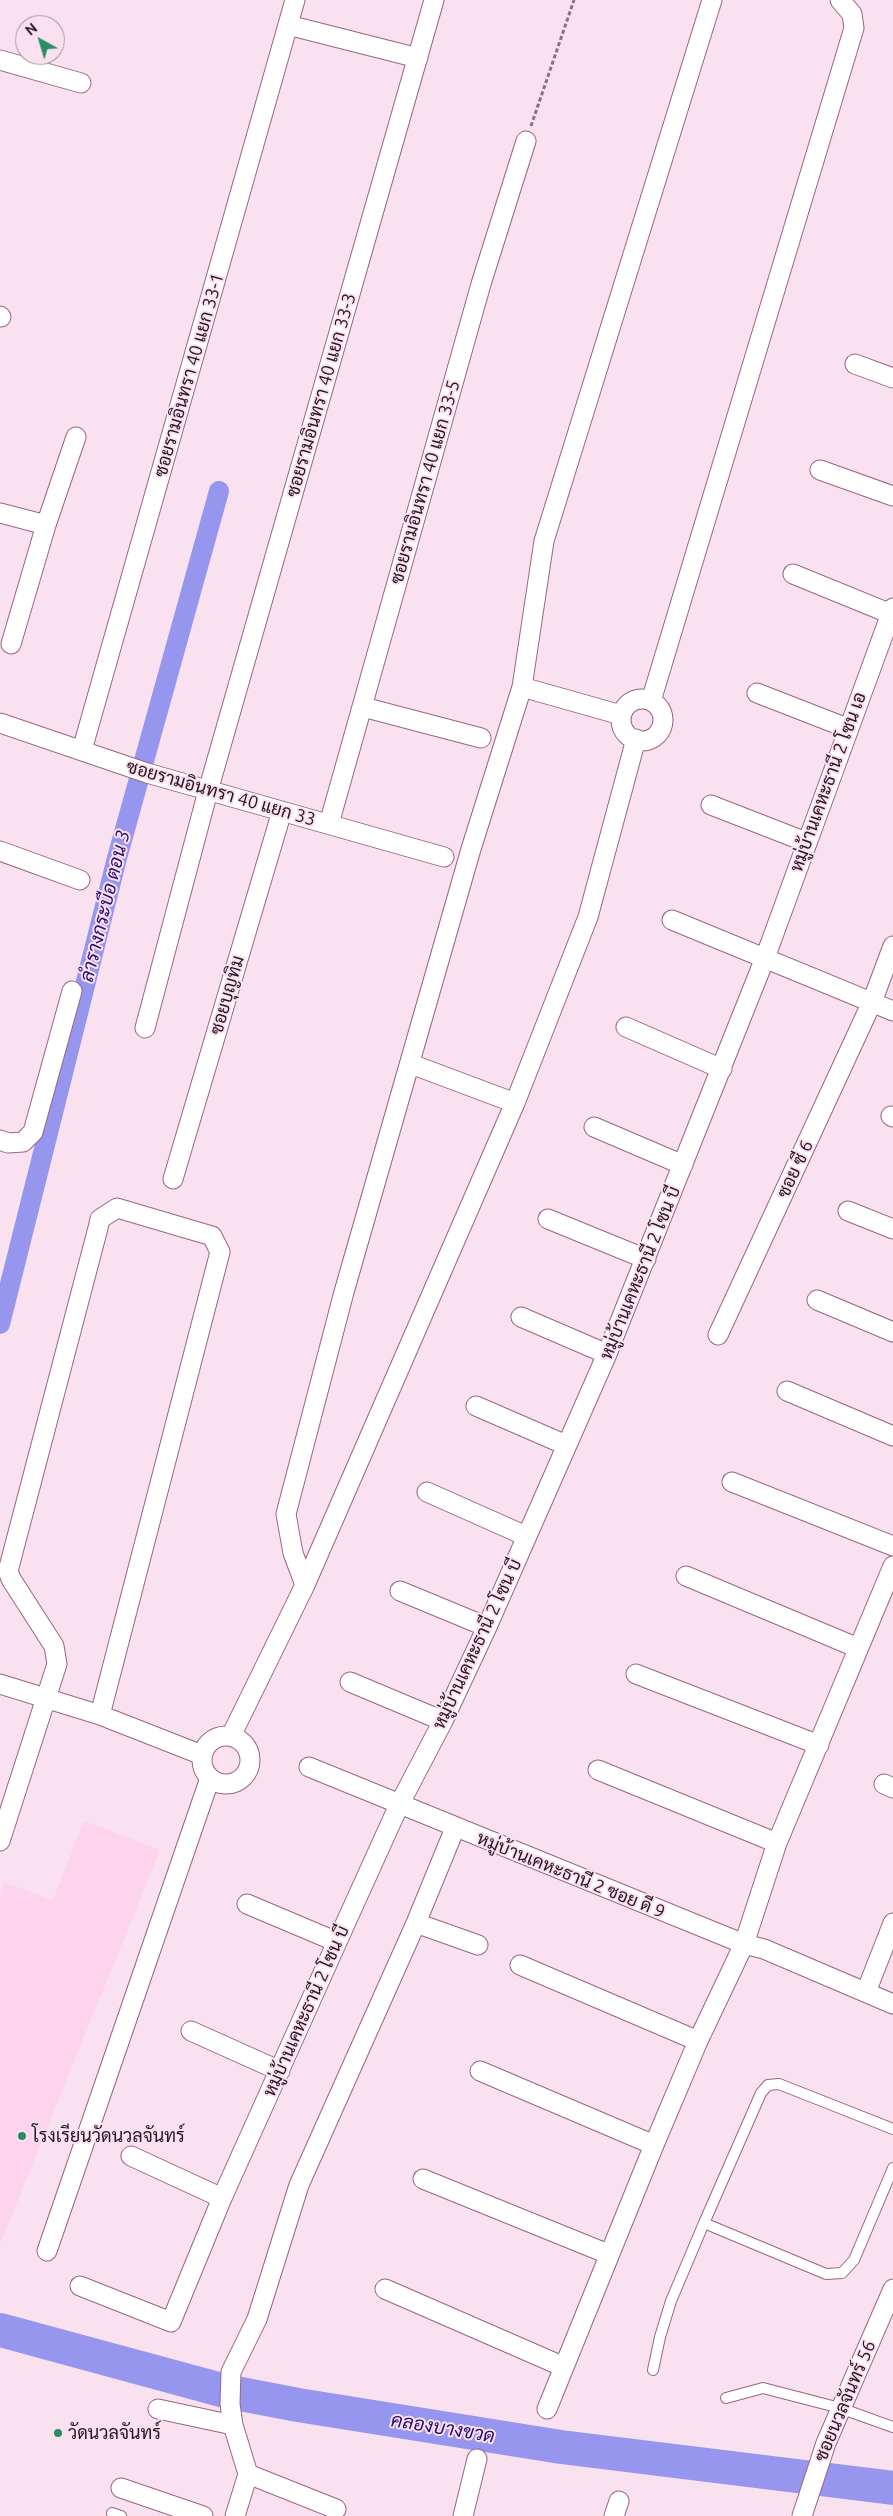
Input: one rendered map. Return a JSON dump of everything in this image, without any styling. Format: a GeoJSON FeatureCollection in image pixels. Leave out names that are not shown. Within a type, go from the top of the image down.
{"type":"FeatureCollection","features":[{"type":"Feature","properties":{"kind":"street","name":"ซอยรามอินทรา 40 แยก 33-1"},"geometry":{"type":"LineString","coordinates":[[82,750],[295,0]]}},
{"type":"Feature","properties":{"kind":"street","name":"ซอยรามอินทรา 40 แยก 33-3"},"geometry":{"type":"LineString","coordinates":[[145,1028],[208,791],[434,0]]}},
{"type":"Feature","properties":{"kind":"street"},"geometry":{"type":"LineString","coordinates":[[305,1584],[292,1553],[286,1514],[344,1292],[411,1064],[470,849],[522,686],[544,541],[712,0]]}},
{"type":"Feature","properties":{"kind":"street"},"geometry":{"type":"LineString","coordinates":[[651,701],[854,28],[852,14],[840,0]]}},
{"type":"Feature","properties":{"kind":"street"},"geometry":{"type":"LineString","coordinates":[[288,25],[418,58]]}},
{"type":"Feature","properties":{"kind":"street"},"geometry":{"type":"LineString","coordinates":[[0,60],[81,83]]}},
{"type":"Feature","properties":{"kind":"street","name":"ซอยรามอินทรา 40 แยก 33-5"},"geometry":{"type":"LineString","coordinates":[[329,824],[480,284],[526,140]]}},
{"type":"Feature","properties":{"kind":"street"},"geometry":{"type":"LineString","coordinates":[[855,364],[893,378]]}},
{"type":"Feature","properties":{"kind":"street"},"geometry":{"type":"LineString","coordinates":[[11,644],[46,525],[76,437]]}},
{"type":"Feature","properties":{"kind":"street"},"geometry":{"type":"LineString","coordinates":[[820,470],[893,496]]}},
{"type":"Feature","properties":{"kind":"street"},"geometry":{"type":"LineString","coordinates":[[0,512],[46,525]]}},
{"type":"Feature","properties":{"kind":"street"},"geometry":{"type":"LineString","coordinates":[[793,574],[892,611]]}},
{"type":"Feature","properties":{"kind":"street","name":"หมู่บ้านเคหะธานี 2 โซน เอ"},"geometry":{"type":"LineString","coordinates":[[765,958],[847,728],[892,611]]}},
{"type":"Feature","properties":{"kind":"street"},"geometry":{"type":"LineString","coordinates":[[522,686],[621,715]]}},
{"type":"Feature","properties":{"kind":"street"},"geometry":{"type":"LineString","coordinates":[[757,693],[847,728]]}},
{"type":"Feature","properties":{"kind":"street"},"geometry":{"type":"LineString","coordinates":[[638,699],[651,701],[660,709],[661,727],[648,739],[636,739],[622,727],[621,715],[624,709],[633,701],[638,699]]}},
{"type":"Feature","properties":{"kind":"street"},"geometry":{"type":"LineString","coordinates":[[363,707],[480,738]]}},
{"type":"Feature","properties":{"kind":"street","name":"ซอยรามอินทรา 40 แยก 33"},"geometry":{"type":"LineString","coordinates":[[0,723],[142,772],[444,857]]}},
{"type":"Feature","properties":{"kind":"street"},"geometry":{"type":"LineString","coordinates":[[231,1736],[305,1584],[515,1103],[588,916],[636,739]]}},
{"type":"Feature","properties":{"kind":"street"},"geometry":{"type":"LineString","coordinates":[[711,805],[806,842]]}},
{"type":"Feature","properties":{"kind":"street","name":"ซอยบุญทิม"},"geometry":{"type":"LineString","coordinates":[[173,1179],[282,811]]}},
{"type":"Feature","properties":{"kind":"street"},"geometry":{"type":"LineString","coordinates":[[0,851],[80,880]]}},
{"type":"Feature","properties":{"kind":"street"},"geometry":{"type":"LineString","coordinates":[[672,920],[893,1011]]}},
{"type":"Feature","properties":{"kind":"street","name":"ซอย ซี 6"},"geometry":{"type":"LineString","coordinates":[[718,1335],[872,1002],[893,946]]}},
{"type":"Feature","properties":{"kind":"street","name":"หมู่บ้านเคหะธานี 2 โซน บี"},"geometry":{"type":"LineString","coordinates":[[80,2286],[171,2322],[222,2198],[337,1942],[399,1805],[443,1721],[487,1627],[607,1354],[765,958]]}},
{"type":"Feature","properties":{"kind":"street"},"geometry":{"type":"LineString","coordinates":[[0,1140],[8,1143],[23,1142],[33,1132],[72,991]]}},
{"type":"Feature","properties":{"kind":"street"},"geometry":{"type":"LineString","coordinates":[[626,1027],[722,1069]]}},
{"type":"Feature","properties":{"kind":"street"},"geometry":{"type":"LineString","coordinates":[[411,1064],[515,1103]]}},
{"type":"Feature","properties":{"kind":"street"},"geometry":{"type":"LineString","coordinates":[[594,1127],[683,1166]]}},
{"type":"Feature","properties":{"kind":"street"},"geometry":{"type":"LineString","coordinates":[[0,1841],[48,1697],[57,1664],[54,1646],[10,1579],[8,1571],[100,1219],[117,1208],[212,1236],[220,1252],[100,1715]]}},
{"type":"Feature","properties":{"kind":"street"},"geometry":{"type":"LineString","coordinates":[[848,1211],[893,1229]]}},
{"type":"Feature","properties":{"kind":"street"},"geometry":{"type":"LineString","coordinates":[[548,1219],[646,1259]]}},
{"type":"Feature","properties":{"kind":"street"},"geometry":{"type":"LineString","coordinates":[[817,1300],[893,1332]]}},
{"type":"Feature","properties":{"kind":"street"},"geometry":{"type":"LineString","coordinates":[[522,1317],[607,1354]]}},
{"type":"Feature","properties":{"kind":"street"},"geometry":{"type":"LineString","coordinates":[[787,1391],[893,1436]]}},
{"type":"Feature","properties":{"kind":"street"},"geometry":{"type":"LineString","coordinates":[[476,1406],[566,1445]]}},
{"type":"Feature","properties":{"kind":"street"},"geometry":{"type":"LineString","coordinates":[[732,1482],[893,1546]]}},
{"type":"Feature","properties":{"kind":"street"},"geometry":{"type":"LineString","coordinates":[[427,1492],[526,1536]]}},
{"type":"Feature","properties":{"kind":"street"},"geometry":{"type":"LineString","coordinates":[[547,2408],[608,2254],[698,2041],[744,1944],[778,1843],[893,1566]]}},
{"type":"Feature","properties":{"kind":"street"},"geometry":{"type":"LineString","coordinates":[[686,1576],[858,1648]]}},
{"type":"Feature","properties":{"kind":"street"},"geometry":{"type":"LineString","coordinates":[[400,1591],[487,1627]]}},
{"type":"Feature","properties":{"kind":"street"},"geometry":{"type":"LineString","coordinates":[[636,1674],[819,1745]]}},
{"type":"Feature","properties":{"kind":"street"},"geometry":{"type":"LineString","coordinates":[[350,1682],[443,1721]]}},
{"type":"Feature","properties":{"kind":"street"},"geometry":{"type":"LineString","coordinates":[[0,1684],[48,1697],[100,1715],[202,1754]]}},
{"type":"Feature","properties":{"kind":"street"},"geometry":{"type":"LineString","coordinates":[[223,1736],[231,1736],[239,1739],[246,1745],[250,1762],[248,1771],[235,1783],[217,1783],[210,1778],[202,1763],[202,1754],[210,1742],[223,1736]]}},
{"type":"Feature","properties":{"kind":"street","name":"หมู่บ้านเคหะธานี 2 ซอย ดี 9"},"geometry":{"type":"LineString","coordinates":[[309,1767],[744,1944],[764,1949],[893,2004]]}},
{"type":"Feature","properties":{"kind":"street"},"geometry":{"type":"LineString","coordinates":[[598,1770],[778,1843]]}},
{"type":"Feature","properties":{"kind":"street"},"geometry":{"type":"LineString","coordinates":[[47,2251],[210,1778]]}},
{"type":"Feature","properties":{"kind":"street"},"geometry":{"type":"LineString","coordinates":[[235,2516],[248,2474],[233,2425],[230,2404],[231,2372],[257,2319],[300,2185],[416,1923],[455,1828]]}},
{"type":"Feature","properties":{"kind":"street"},"geometry":{"type":"LineString","coordinates":[[247,1904],[337,1942]]}},
{"type":"Feature","properties":{"kind":"street"},"geometry":{"type":"LineString","coordinates":[[416,1923],[478,1945]]}},
{"type":"Feature","properties":{"kind":"street"},"geometry":{"type":"LineString","coordinates":[[866,1992],[893,1923]]}},
{"type":"Feature","properties":{"kind":"street"},"geometry":{"type":"LineString","coordinates":[[520,1965],[698,2041]]}},
{"type":"Feature","properties":{"kind":"street"},"geometry":{"type":"LineString","coordinates":[[191,2031],[280,2071]]}},
{"type":"Feature","properties":{"kind":"street"},"geometry":{"type":"LineString","coordinates":[[480,2071],[654,2145]]}},
{"type":"Feature","properties":{"kind":"street"},"geometry":{"type":"LineString","coordinates":[[131,2156],[222,2198]]}},
{"type":"Feature","properties":{"kind":"street"},"geometry":{"type":"LineString","coordinates":[[424,2179],[608,2254]]}},
{"type":"Feature","properties":{"kind":"street"},"geometry":{"type":"LineString","coordinates":[[385,2289],[564,2367]]}},
{"type":"Feature","properties":{"kind":"street","name":"ซอยนวลจันทร์ 56"},"geometry":{"type":"LineString","coordinates":[[802,2516],[807,2496],[840,2408],[893,2289]]}},
{"type":"Feature","properties":{"kind":"street"},"geometry":{"type":"LineString","coordinates":[[158,2409],[233,2425]]}},
{"type":"Feature","properties":{"kind":"street"},"geometry":{"type":"LineString","coordinates":[[462,2516],[477,2459]]}},
{"type":"Feature","properties":{"kind":"street"},"geometry":{"type":"LineString","coordinates":[[248,2474],[336,2509]]}},
{"type":"Feature","properties":{"kind":"street"},"geometry":{"type":"LineString","coordinates":[[121,2488],[203,2516]]}},
{"type":"Feature","properties":{"kind":"lane"},"geometry":{"type":"LineString","coordinates":[[653,2370],[660,2337],[671,2302],[761,2093],[768,2085],[779,2084],[893,2129]]}},
{"type":"Feature","properties":{"kind":"lane"},"geometry":{"type":"LineString","coordinates":[[704,2223],[826,2274],[842,2273],[854,2260],[893,2168]]}},
{"type":"Feature","properties":{"kind":"lane"},"geometry":{"type":"LineString","coordinates":[[726,2398],[763,2388],[840,2408],[893,2427]]}},
{"type":"Feature","properties":{"kind":"path"},"geometry":{"type":"LineString","coordinates":[[526,140],[574,0]]}},
{"type":"Feature","properties":{"kind":"shaded area","name":"โรงเรียนวัดนวลจันทร์"},"geometry":{"type":"Polygon","coordinates":[[[84,1821],[160,1850],[0,2244],[0,1901],[4,1882],[53,1900],[84,1821]]]}},
{"type":"Feature","properties":{"kind":"waterway","name":"ลำรางกระบือ ตอน 3"},"geometry":{"type":"LineString","coordinates":[[0,1324],[117,858],[219,491]]}},
{"type":"Feature","properties":{"kind":"waterway","name":"คลองบางขวด"},"geometry":{"type":"LineString","coordinates":[[0,2330],[225,2391],[298,2405],[561,2447],[893,2488]]}},
{"type":"Feature","properties":{"kind":"place","name":"โรงเรียนวัดนวลจันทร์"},"geometry":{"type":"Point","coordinates":[22,2136]}},
{"type":"Feature","properties":{"kind":"place","name":"วัดนวลจันทร์"},"geometry":{"type":"Point","coordinates":[58,2433]}}]}
